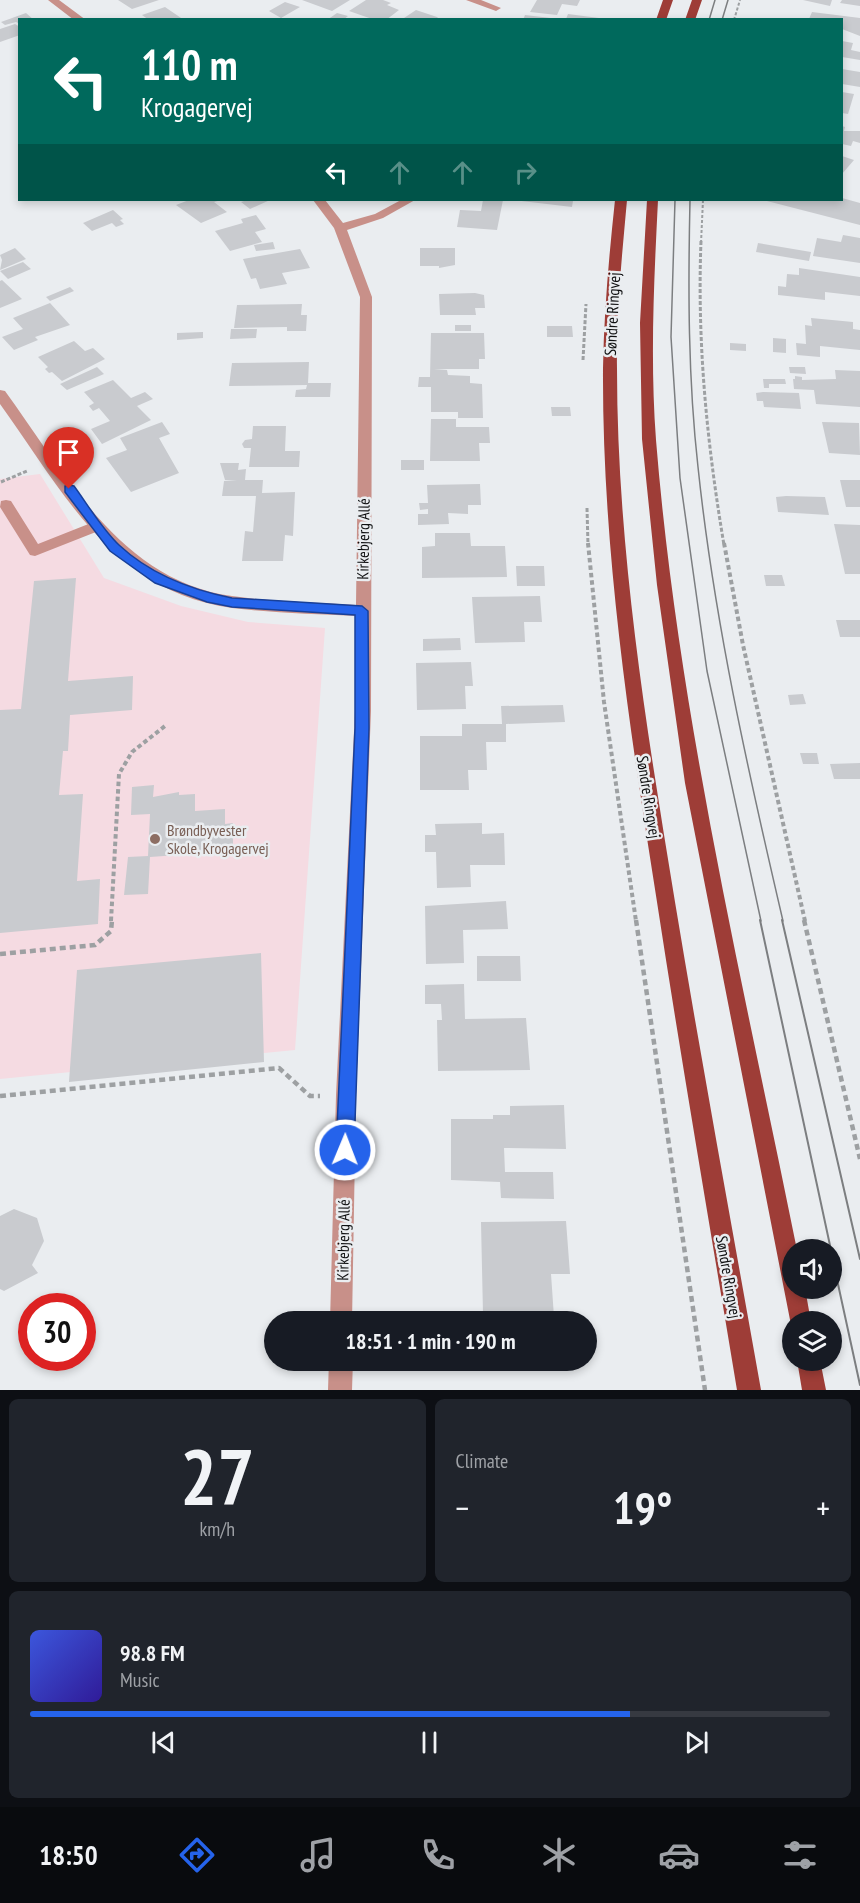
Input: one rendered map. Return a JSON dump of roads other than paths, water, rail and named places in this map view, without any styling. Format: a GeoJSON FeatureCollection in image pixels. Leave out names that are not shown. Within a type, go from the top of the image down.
{"type":"FeatureCollection","features":[{"type":"Feature","properties":{"kind":"main road"},"geometry":{"type":"LineString","coordinates":[[662,18],[668,0]]}},
{"type":"Feature","properties":{"kind":"main road"},"geometry":{"type":"LineString","coordinates":[[691,18],[697,0]]}},
{"type":"Feature","properties":{"kind":"main road","name":"Søndre Ringvej"},"geometry":{"type":"LineString","coordinates":[[621,201],[609,319],[610,440],[619,576],[647,786],[749,1390]]}},
{"type":"Feature","properties":{"kind":"main road","name":"Søndre Ringvej"},"geometry":{"type":"LineString","coordinates":[[652,201],[646,323],[649,439],[665,585],[694,783],[784,1239]]}},
{"type":"Feature","properties":{"kind":"main road"},"geometry":{"type":"LineString","coordinates":[[810,1371],[814,1390]]}},
{"type":"Feature","properties":{"kind":"street"},"geometry":{"type":"LineString","coordinates":[[53,0],[78,18]]}},
{"type":"Feature","properties":{"kind":"street"},"geometry":{"type":"LineString","coordinates":[[471,0],[498,4],[492,18]]}},
{"type":"Feature","properties":{"kind":"street","name":"Kirkebjerg Allé"},"geometry":{"type":"LineString","coordinates":[[320,201],[340,228],[366,297],[363,719],[346,1095],[341,1311]]}},
{"type":"Feature","properties":{"kind":"street"},"geometry":{"type":"LineString","coordinates":[[340,228],[379,216],[407,201]]}},
{"type":"Feature","properties":{"kind":"street"},"geometry":{"type":"LineString","coordinates":[[0,394],[96,526],[115,548],[159,580],[211,598],[254,604],[362,611]]}},
{"type":"Feature","properties":{"kind":"street"},"geometry":{"type":"LineString","coordinates":[[6,505],[36,551],[96,526]]}},
{"type":"Feature","properties":{"kind":"street"},"geometry":{"type":"LineString","coordinates":[[340,1371],[340,1390]]}},
{"type":"Feature","properties":{"kind":"tram line"},"geometry":{"type":"LineString","coordinates":[[710,18],[715,0]]}},
{"type":"Feature","properties":{"kind":"tram line"},"geometry":{"type":"LineString","coordinates":[[723,18],[728,0]]}},
{"type":"Feature","properties":{"kind":"tram line"},"geometry":{"type":"LineString","coordinates":[[675,201],[671,337],[680,478],[707,671],[761,921]]}},
{"type":"Feature","properties":{"kind":"tram line"},"geometry":{"type":"LineString","coordinates":[[690,201],[691,367],[695,434],[705,524],[733,695],[783,921]]}},
{"type":"Feature","properties":{"kind":"tram line"},"geometry":{"type":"LineString","coordinates":[[760,920],[829,1239]]}},
{"type":"Feature","properties":{"kind":"tram line"},"geometry":{"type":"LineString","coordinates":[[782,920],[860,1259]]}},
{"type":"Feature","properties":{"kind":"tram line"},"geometry":{"type":"LineString","coordinates":[[841,1299],[860,1385]]}},
{"type":"Feature","properties":{"kind":"place","name":"Brøndbyvester Skole, Krogagervej"},"geometry":{"type":"Point","coordinates":[155,839]}}]}
